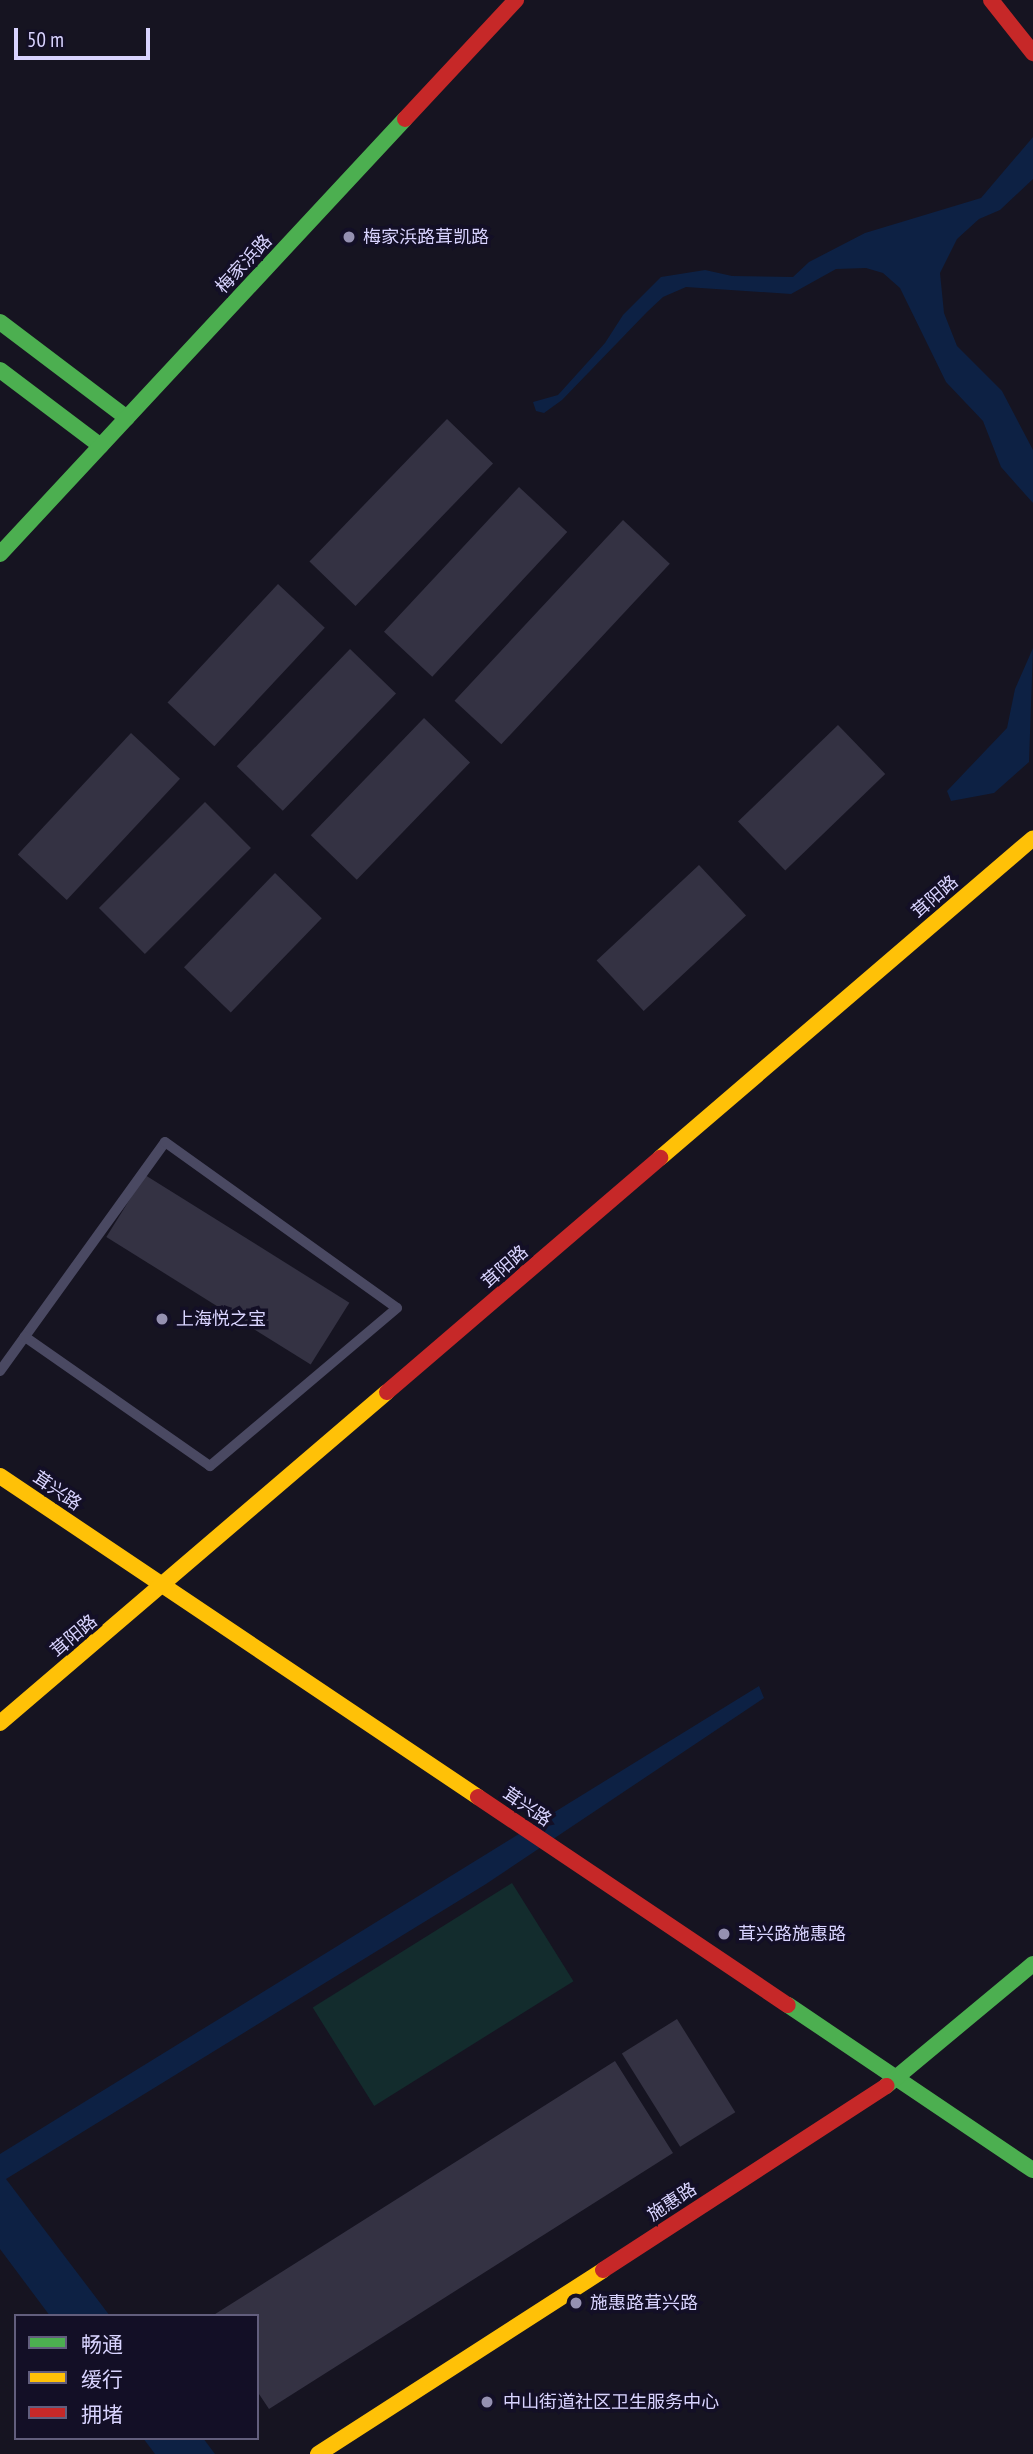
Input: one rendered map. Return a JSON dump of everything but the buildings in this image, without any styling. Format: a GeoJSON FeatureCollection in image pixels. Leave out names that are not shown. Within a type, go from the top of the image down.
{"type":"FeatureCollection","features":[{"type":"Feature","properties":{"kind":"main road","name":"梅家浜路"},"geometry":{"type":"LineString","coordinates":[[0,554],[516,0]]}},
{"type":"Feature","properties":{"kind":"main road"},"geometry":{"type":"LineString","coordinates":[[991,0],[1033,53]]}},
{"type":"Feature","properties":{"kind":"main road"},"geometry":{"type":"LineString","coordinates":[[0,322],[127,418]]}},
{"type":"Feature","properties":{"kind":"main road"},"geometry":{"type":"LineString","coordinates":[[0,370],[101,446]]}},
{"type":"Feature","properties":{"kind":"main road","name":"茸阳路"},"geometry":{"type":"LineString","coordinates":[[0,1723],[164,1586],[1033,838]]}},
{"type":"Feature","properties":{"kind":"main road","name":"茸兴路"},"geometry":{"type":"LineString","coordinates":[[0,1476],[1033,2170]]}},
{"type":"Feature","properties":{"kind":"main road","name":"施惠路"},"geometry":{"type":"LineString","coordinates":[[318,2454],[897,2078],[1033,1964]]}},
{"type":"Feature","properties":{"kind":"lane"},"geometry":{"type":"LineString","coordinates":[[0,1371],[165,1142],[397,1308],[210,1466],[25,1337]]}},
{"type":"Feature","properties":{"kind":"green space"},"geometry":{"type":"Polygon","coordinates":[[[512,1883],[573,1981],[374,2106],[313,2008],[512,1883]]]}},
{"type":"Feature","properties":{"kind":"water"},"geometry":{"type":"Polygon","coordinates":[[[1033,137],[1033,179],[1000,210],[979,219],[957,239],[940,273],[944,313],[957,346],[1002,391],[1033,450],[1033,503],[1001,467],[983,421],[946,382],[900,288],[883,273],[866,268],[836,269],[791,294],[686,287],[663,297],[562,400],[544,413],[536,411],[533,402],[558,395],[605,343],[623,315],[661,277],[705,270],[732,276],[793,277],[809,262],[865,233],[981,198],[1033,137]]]}},
{"type":"Feature","properties":{"kind":"water"},"geometry":{"type":"Polygon","coordinates":[[[1033,648],[1029,762],[994,793],[951,801],[947,791],[1007,728],[1015,689],[1033,648]]]}},
{"type":"Feature","properties":{"kind":"water"},"geometry":{"type":"Polygon","coordinates":[[[759,1686],[764,1698],[486,1884],[6,2179],[108,2314],[49,2314],[0,2249],[0,2154],[759,1686]]]}},
{"type":"Feature","properties":{"kind":"water"},"geometry":{"type":"Polygon","coordinates":[[[144,2440],[204,2440],[215,2454],[155,2454],[144,2440]]]}},
{"type":"Feature","properties":{"kind":"traffic: fast"},"geometry":{"type":"LineString","coordinates":[[0,554],[405,119]]}},
{"type":"Feature","properties":{"kind":"traffic: fast"},"geometry":{"type":"LineString","coordinates":[[0,322],[127,418]]}},
{"type":"Feature","properties":{"kind":"traffic: fast"},"geometry":{"type":"LineString","coordinates":[[0,370],[101,446]]}},
{"type":"Feature","properties":{"kind":"traffic: fast"},"geometry":{"type":"LineString","coordinates":[[886,2086],[1033,1964]]}},
{"type":"Feature","properties":{"kind":"traffic: fast"},"geometry":{"type":"LineString","coordinates":[[788,2005],[1033,2170]]}},
{"type":"Feature","properties":{"kind":"traffic: slow"},"geometry":{"type":"LineString","coordinates":[[660,1158],[1033,838]]}},
{"type":"Feature","properties":{"kind":"traffic: slow"},"geometry":{"type":"LineString","coordinates":[[0,1723],[387,1392]]}},
{"type":"Feature","properties":{"kind":"traffic: slow"},"geometry":{"type":"LineString","coordinates":[[0,1476],[478,1797]]}},
{"type":"Feature","properties":{"kind":"traffic: slow"},"geometry":{"type":"LineString","coordinates":[[318,2454],[603,2270]]}},
{"type":"Feature","properties":{"kind":"traffic: jam"},"geometry":{"type":"LineString","coordinates":[[405,119],[516,0]]}},
{"type":"Feature","properties":{"kind":"traffic: jam"},"geometry":{"type":"LineString","coordinates":[[991,0],[1033,53]]}},
{"type":"Feature","properties":{"kind":"traffic: jam"},"geometry":{"type":"LineString","coordinates":[[387,1392],[660,1158]]}},
{"type":"Feature","properties":{"kind":"traffic: jam"},"geometry":{"type":"LineString","coordinates":[[478,1797],[788,2005]]}},
{"type":"Feature","properties":{"kind":"traffic: jam"},"geometry":{"type":"LineString","coordinates":[[603,2270],[886,2086]]}},
{"type":"Feature","properties":{"kind":"place","name":"梅家浜路茸凯路"},"geometry":{"type":"Point","coordinates":[349,237]}},
{"type":"Feature","properties":{"kind":"place","name":"上海悦之宝"},"geometry":{"type":"Point","coordinates":[162,1319]}},
{"type":"Feature","properties":{"kind":"place","name":"茸兴路施惠路"},"geometry":{"type":"Point","coordinates":[724,1934]}},
{"type":"Feature","properties":{"kind":"place","name":"施惠路茸兴路"},"geometry":{"type":"Point","coordinates":[576,2303]}},
{"type":"Feature","properties":{"kind":"place","name":"中山街道社区卫生服务中心"},"geometry":{"type":"Point","coordinates":[487,2402]}}]}
